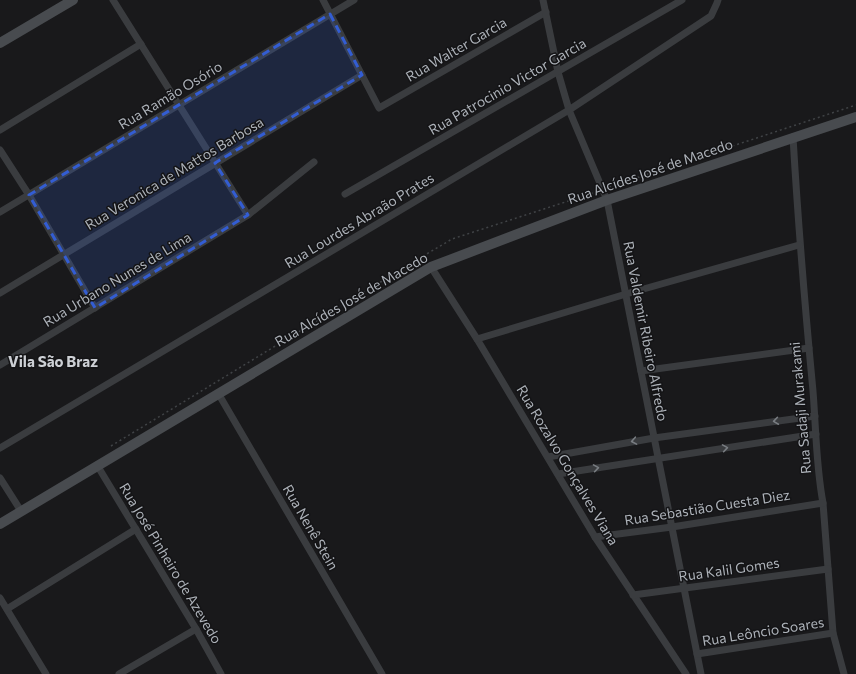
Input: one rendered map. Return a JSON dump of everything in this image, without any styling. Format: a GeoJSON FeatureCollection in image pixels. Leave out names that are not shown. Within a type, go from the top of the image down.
{"type":"FeatureCollection","features":[{"type":"Feature","properties":{"kind":"street"},"geometry":{"type":"LineString","coordinates":[[0,43],[73,0]]}},
{"type":"Feature","properties":{"kind":"street"},"geometry":{"type":"LineString","coordinates":[[113,0],[248,215]]}},
{"type":"Feature","properties":{"kind":"street"},"geometry":{"type":"LineString","coordinates":[[323,0],[362,75]]}},
{"type":"Feature","properties":{"kind":"street","name":"Rua Ramão Osório"},"geometry":{"type":"LineString","coordinates":[[0,212],[354,0]]}},
{"type":"Feature","properties":{"kind":"street","name":"Rua Valdemir Ribeiro Alfredo"},"geometry":{"type":"LineString","coordinates":[[543,0],[558,72],[570,110],[607,200],[701,674]]}},
{"type":"Feature","properties":{"kind":"street","name":"Rua Patrocinio Victor Garcia"},"geometry":{"type":"LineString","coordinates":[[345,194],[682,0]]}},
{"type":"Feature","properties":{"kind":"street","name":"Rua Lourdes Abraão Prates"},"geometry":{"type":"LineString","coordinates":[[0,448],[570,110],[710,16],[718,0]]}},
{"type":"Feature","properties":{"kind":"street","name":"Rua Walter Garcia"},"geometry":{"type":"LineString","coordinates":[[362,75],[379,108],[546,12]]}},
{"type":"Feature","properties":{"kind":"street"},"geometry":{"type":"LineString","coordinates":[[0,130],[141,44]]}},
{"type":"Feature","properties":{"kind":"street","name":"Rua Veronica de Mattos Barbosa"},"geometry":{"type":"LineString","coordinates":[[0,293],[362,75]]}},
{"type":"Feature","properties":{"kind":"street","name":"Rua Alcídes José de Macedo"},"geometry":{"type":"LineString","coordinates":[[0,524],[431,267],[607,200],[856,117]]}},
{"type":"Feature","properties":{"kind":"street","name":"Rua Sadaji Murakami"},"geometry":{"type":"LineString","coordinates":[[793,138],[799,245],[815,416],[819,484],[823,503],[833,633],[844,674]]}},
{"type":"Feature","properties":{"kind":"street"},"geometry":{"type":"LineString","coordinates":[[0,150],[29,195],[95,308]]}},
{"type":"Feature","properties":{"kind":"street","name":"Rua Urbano Nunes de Lima"},"geometry":{"type":"LineString","coordinates":[[0,365],[248,215],[314,162]]}},
{"type":"Feature","properties":{"kind":"street"},"geometry":{"type":"LineString","coordinates":[[477,340],[626,294],[799,245]]}},
{"type":"Feature","properties":{"kind":"street","name":"Rua Rozalvo Gonçalves Viana"},"geometry":{"type":"LineString","coordinates":[[431,267],[548,457],[594,537],[686,674]]}},
{"type":"Feature","properties":{"kind":"street"},"geometry":{"type":"LineString","coordinates":[[641,371],[809,348]]}},
{"type":"Feature","properties":{"kind":"street","name":"Rua Nenê Stein"},"geometry":{"type":"LineString","coordinates":[[218,393],[382,674]]}},
{"type":"Feature","properties":{"kind":"street"},"geometry":{"type":"LineString","coordinates":[[548,457],[654,438],[815,416]]}},
{"type":"Feature","properties":{"kind":"street"},"geometry":{"type":"LineString","coordinates":[[558,474],[816,434]]}},
{"type":"Feature","properties":{"kind":"street","name":"Rua José Pinheiro de Azevedo"},"geometry":{"type":"LineString","coordinates":[[97,465],[196,629],[221,674]]}},
{"type":"Feature","properties":{"kind":"street"},"geometry":{"type":"LineString","coordinates":[[0,478],[21,511]]}},
{"type":"Feature","properties":{"kind":"street","name":"Rua Sebastião Cuesta Diez"},"geometry":{"type":"LineString","coordinates":[[594,537],[672,527],[823,503]]}},
{"type":"Feature","properties":{"kind":"street"},"geometry":{"type":"LineString","coordinates":[[7,609],[136,529]]}},
{"type":"Feature","properties":{"kind":"street","name":"Rua Kalil Gomes"},"geometry":{"type":"LineString","coordinates":[[633,595],[828,569]]}},
{"type":"Feature","properties":{"kind":"street"},"geometry":{"type":"LineString","coordinates":[[0,598],[46,674]]}},
{"type":"Feature","properties":{"kind":"street"},"geometry":{"type":"LineString","coordinates":[[119,674],[196,629]]}},
{"type":"Feature","properties":{"kind":"street","name":"Rua Leôncio Soares"},"geometry":{"type":"LineString","coordinates":[[697,654],[833,633]]}},
{"type":"Feature","properties":{"kind":"highlighted area"},"geometry":{"type":"Polygon","coordinates":[[[330,14],[362,75],[215,163],[248,215],[95,308],[29,195],[330,14]]]}},
{"type":"Feature","properties":{"kind":"district","name":"Vila São Braz"},"geometry":{"type":"Point","coordinates":[53,361]}}]}
